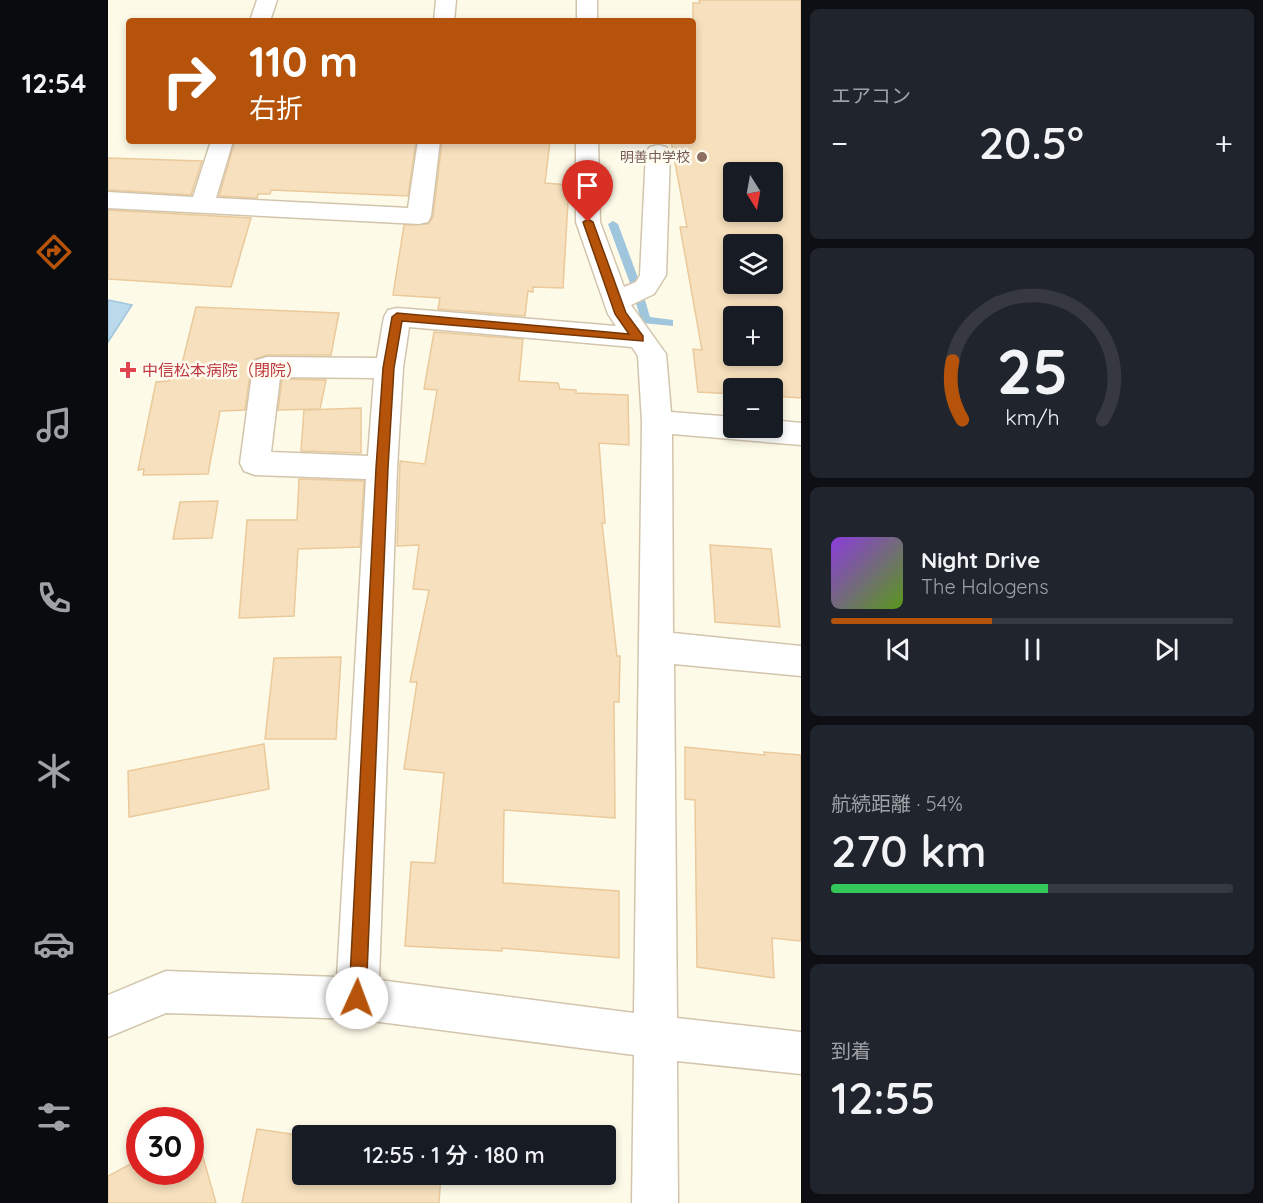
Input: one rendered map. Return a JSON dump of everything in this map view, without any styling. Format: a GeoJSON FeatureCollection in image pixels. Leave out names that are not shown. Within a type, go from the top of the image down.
{"type":"FeatureCollection","features":[{"type":"Feature","properties":{"kind":"street"},"geometry":{"type":"LineString","coordinates":[[261,18],[267,0]]}},
{"type":"Feature","properties":{"kind":"street"},"geometry":{"type":"LineString","coordinates":[[444,18],[446,0]]}},
{"type":"Feature","properties":{"kind":"street"},"geometry":{"type":"LineString","coordinates":[[587,0],[587,18]]}},
{"type":"Feature","properties":{"kind":"street"},"geometry":{"type":"LineString","coordinates":[[202,204],[221,144]]}},
{"type":"Feature","properties":{"kind":"street"},"geometry":{"type":"LineString","coordinates":[[108,200],[418,216],[429,144]]}},
{"type":"Feature","properties":{"kind":"street"},"geometry":{"type":"LineString","coordinates":[[587,144],[588,222],[625,298],[621,314],[652,354],[657,422],[655,1203]]}},
{"type":"Feature","properties":{"kind":"street"},"geometry":{"type":"LineString","coordinates":[[625,298],[645,288],[653,275],[658,152]]}},
{"type":"Feature","properties":{"kind":"street"},"geometry":{"type":"LineString","coordinates":[[357,998],[382,468],[389,368],[397,317],[639,338]]}},
{"type":"Feature","properties":{"kind":"street"},"geometry":{"type":"LineString","coordinates":[[382,468],[255,463],[267,367],[389,368]]}},
{"type":"Feature","properties":{"kind":"street"},"geometry":{"type":"LineString","coordinates":[[657,422],[801,434]]}},
{"type":"Feature","properties":{"kind":"street"},"geometry":{"type":"LineString","coordinates":[[656,647],[801,660]]}},
{"type":"Feature","properties":{"kind":"street"},"geometry":{"type":"LineString","coordinates":[[108,1016],[166,992],[357,998],[801,1053]]}},
{"type":"Feature","properties":{"kind":"water"},"geometry":{"type":"Polygon","coordinates":[[[108,300],[132,305],[108,342],[108,300]]]}},
{"type":"Feature","properties":{"kind":"building"},"geometry":{"type":"Polygon","coordinates":[[[699,0],[801,0],[801,398],[783,397],[783,378],[723,378],[723,393],[698,392],[693,349],[702,350],[680,227],[687,227],[672,144],[696,144],[696,18],[693,18],[693,3],[700,3],[699,0]]]}},
{"type":"Feature","properties":{"kind":"building"},"geometry":{"type":"Polygon","coordinates":[[[234,144],[416,144],[408,196],[271,190],[270,194],[258,194],[257,198],[219,196],[234,144]]]}},
{"type":"Feature","properties":{"kind":"building"},"geometry":{"type":"Polygon","coordinates":[[[442,144],[550,144],[545,183],[569,185],[563,288],[533,287],[533,292],[528,291],[525,316],[438,309],[440,298],[393,295],[404,225],[428,224],[433,217],[442,144]]]}},
{"type":"Feature","properties":{"kind":"building"},"geometry":{"type":"Polygon","coordinates":[[[108,158],[202,161],[191,195],[108,190],[108,158]]]}},
{"type":"Feature","properties":{"kind":"building"},"geometry":{"type":"Polygon","coordinates":[[[108,210],[251,218],[231,287],[108,279],[108,210]]]}},
{"type":"Feature","properties":{"kind":"building"},"geometry":{"type":"Polygon","coordinates":[[[196,307],[339,313],[331,355],[267,355],[255,359],[251,367],[245,410],[220,411],[208,474],[143,475],[144,469],[138,470],[156,382],[169,381],[170,376],[179,376],[196,307]]]}},
{"type":"Feature","properties":{"kind":"building"},"geometry":{"type":"Polygon","coordinates":[[[434,332],[523,339],[519,381],[558,383],[560,389],[576,390],[576,393],[628,395],[629,445],[599,443],[605,523],[602,523],[617,656],[620,656],[619,702],[614,702],[615,818],[504,810],[503,883],[619,891],[619,958],[502,948],[502,951],[405,946],[411,862],[435,863],[444,773],[404,769],[417,682],[410,682],[429,590],[413,589],[419,545],[397,546],[400,461],[425,464],[437,390],[424,389],[434,332]]]}},
{"type":"Feature","properties":{"kind":"building"},"geometry":{"type":"Polygon","coordinates":[[[282,379],[326,380],[320,409],[278,410],[282,379]]]}},
{"type":"Feature","properties":{"kind":"building"},"geometry":{"type":"Polygon","coordinates":[[[361,408],[361,453],[301,451],[304,410],[361,408]]]}},
{"type":"Feature","properties":{"kind":"building"},"geometry":{"type":"Polygon","coordinates":[[[299,479],[364,481],[360,547],[298,549],[294,616],[239,618],[247,520],[297,520],[299,479]]]}},
{"type":"Feature","properties":{"kind":"building"},"geometry":{"type":"Polygon","coordinates":[[[218,501],[212,538],[173,539],[180,502],[218,501]]]}},
{"type":"Feature","properties":{"kind":"building"},"geometry":{"type":"Polygon","coordinates":[[[710,545],[771,549],[780,627],[715,622],[710,545]]]}},
{"type":"Feature","properties":{"kind":"building"},"geometry":{"type":"Polygon","coordinates":[[[341,657],[336,739],[265,739],[274,658],[341,657]]]}},
{"type":"Feature","properties":{"kind":"building"},"geometry":{"type":"Polygon","coordinates":[[[264,744],[269,789],[129,817],[128,771],[264,744]]]}},
{"type":"Feature","properties":{"kind":"building"},"geometry":{"type":"Polygon","coordinates":[[[685,747],[765,755],[764,752],[801,755],[801,941],[772,938],[774,978],[697,967],[695,800],[685,799],[685,747]]]}},
{"type":"Feature","properties":{"kind":"building"},"geometry":{"type":"Polygon","coordinates":[[[257,1129],[292,1134],[292,1185],[440,1185],[439,1203],[242,1203],[257,1129]]]}},
{"type":"Feature","properties":{"kind":"building"},"geometry":{"type":"Polygon","coordinates":[[[204,1161],[216,1203],[108,1203],[108,1176],[126,1166],[126,1185],[204,1185],[204,1161]]]}},
{"type":"Feature","properties":{"kind":"waterway"},"geometry":{"type":"LineString","coordinates":[[613,224],[636,286]]}},
{"type":"Feature","properties":{"kind":"waterway"},"geometry":{"type":"LineString","coordinates":[[640,300],[646,320],[669,323]]}},
{"type":"Feature","properties":{"kind":"place","name":"明善中学校"},"geometry":{"type":"Point","coordinates":[702,157]}},
{"type":"Feature","properties":{"kind":"place","name":"中信松本病院（閉院）"},"geometry":{"type":"Point","coordinates":[128,370]}},
{"type":"Feature","properties":{"kind":"route"},"geometry":{"type":"LineString","coordinates":[[357,998],[382,468],[389,368],[397,317],[639,338],[621,314],[588,222]]}}]}
